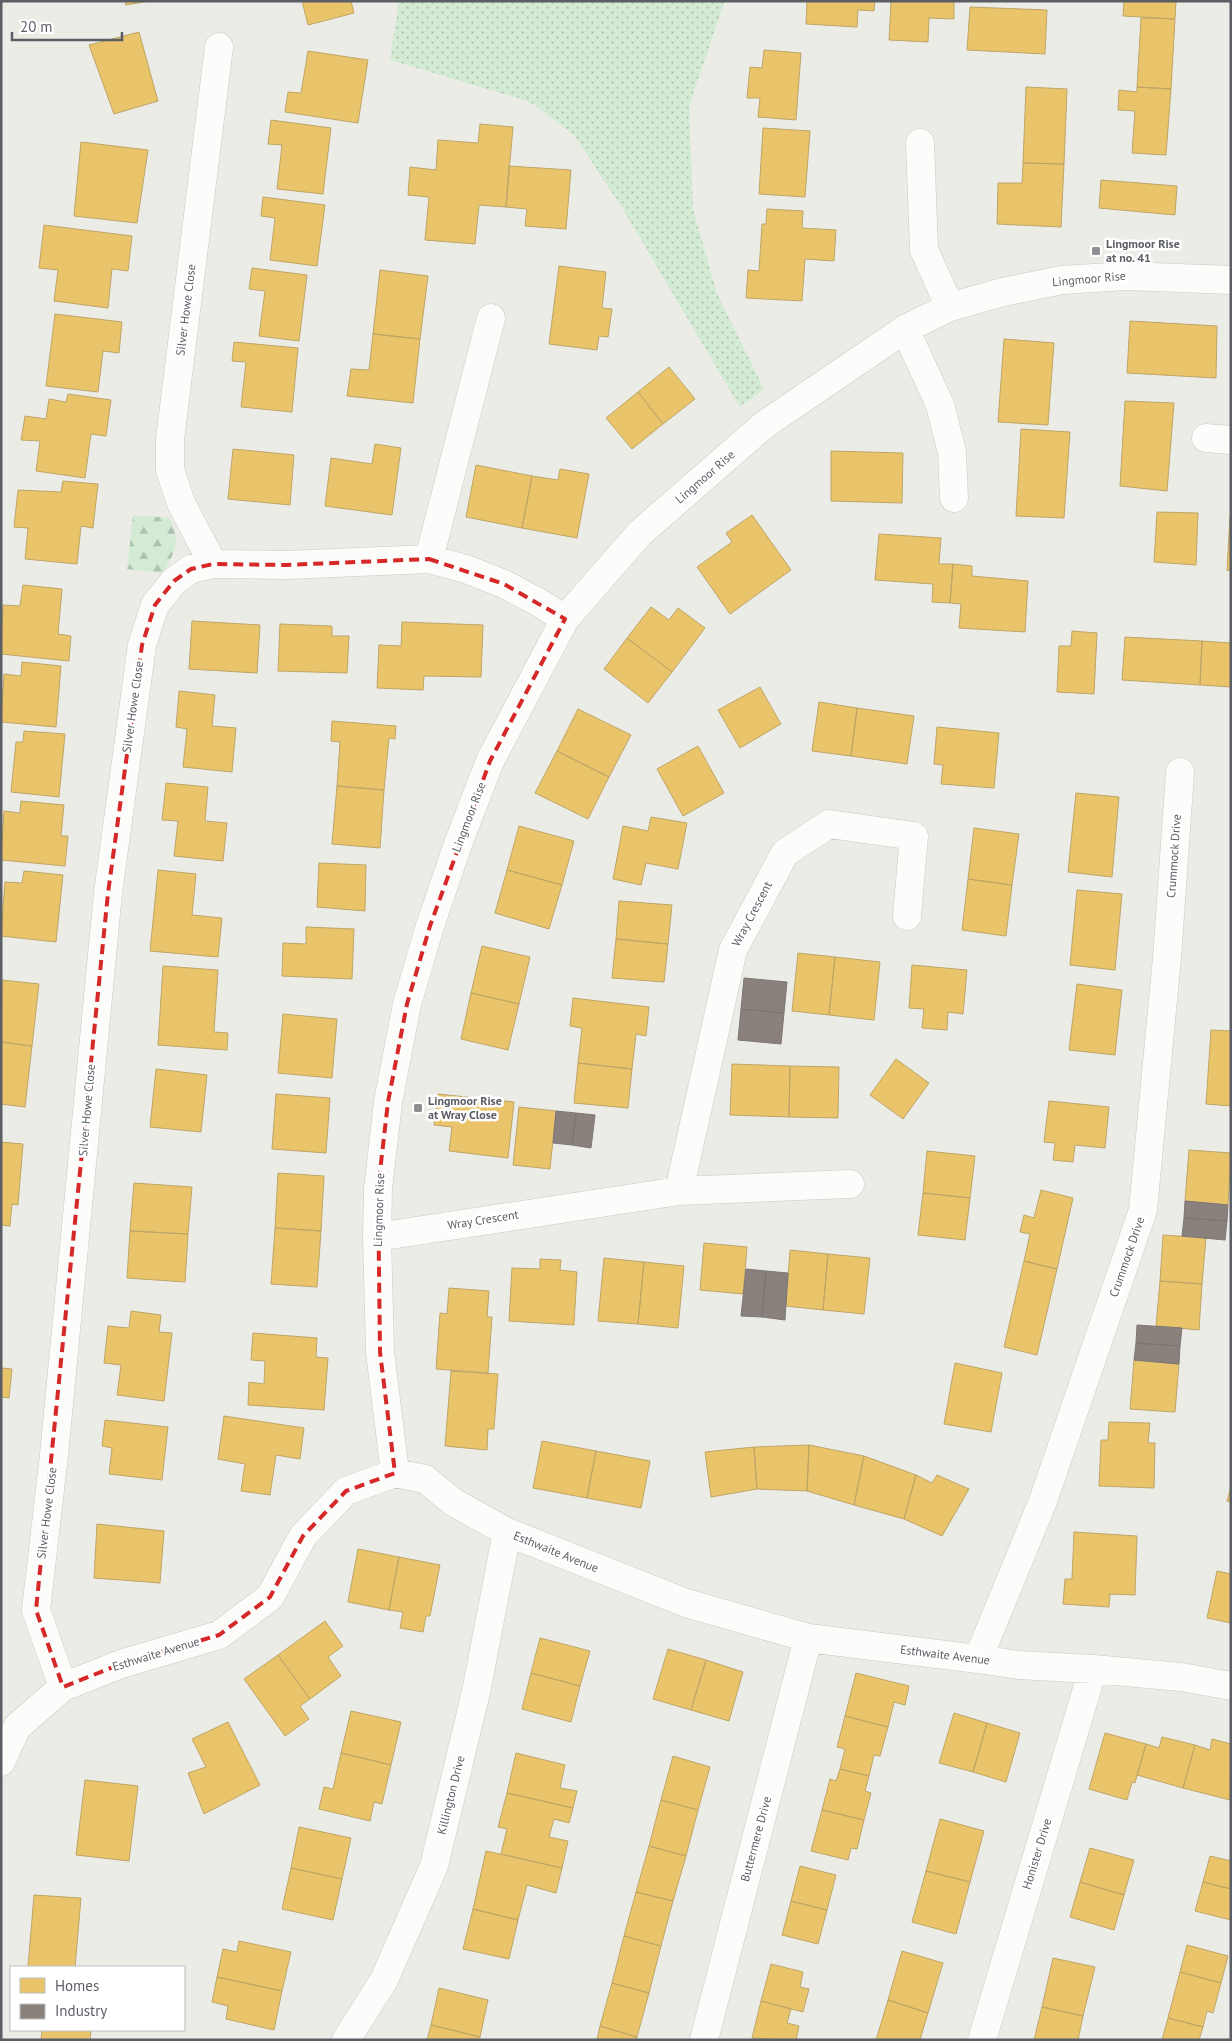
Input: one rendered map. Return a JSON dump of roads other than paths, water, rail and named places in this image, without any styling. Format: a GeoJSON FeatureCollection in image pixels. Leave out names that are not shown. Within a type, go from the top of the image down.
{"type":"FeatureCollection","features":[{"type":"Feature","properties":{"kind":"street","name":"Silver Howe Close"},"geometry":{"type":"LineString","coordinates":[[213,564],[181,503],[170,470],[170,439],[219,47]]}},
{"type":"Feature","properties":{"kind":"street"},"geometry":{"type":"LineString","coordinates":[[920,143],[924,250],[950,307]]}},
{"type":"Feature","properties":{"kind":"street","name":"Lingmoor Rise"},"geometry":{"type":"LineString","coordinates":[[395,1473],[380,1352],[377,1237],[378,1189],[388,1102],[407,1004],[430,926],[458,844],[490,761],[565,619],[640,533],[757,432],[905,329],[950,307],[1003,292],[1062,280],[1126,276],[1231,280]]}},
{"type":"Feature","properties":{"kind":"street"},"geometry":{"type":"LineString","coordinates":[[429,559],[491,318]]}},
{"type":"Feature","properties":{"kind":"street"},"geometry":{"type":"LineString","coordinates":[[905,329],[940,405],[952,452],[954,498]]}},
{"type":"Feature","properties":{"kind":"street","name":"Silver Howe Close"},"geometry":{"type":"LineString","coordinates":[[63,1687],[36,1610],[54,1455],[108,892],[142,645],[155,605],[174,581],[191,569],[213,564],[286,566],[429,559],[466,568],[504,584],[565,619]]}},
{"type":"Feature","properties":{"kind":"street","name":"Crummock Drive"},"geometry":{"type":"LineString","coordinates":[[978,1659],[1043,1501],[1143,1210],[1168,958],[1180,772]]}},
{"type":"Feature","properties":{"kind":"street","name":"Wray Crescent"},"geometry":{"type":"LineString","coordinates":[[679,1191],[733,950],[785,853],[829,824],[914,836],[907,916]]}},
{"type":"Feature","properties":{"kind":"street","name":"Wray Crescent"},"geometry":{"type":"LineString","coordinates":[[377,1237],[679,1191],[850,1184]]}},
{"type":"Feature","properties":{"kind":"street","name":"Esthwaite Avenue"},"geometry":{"type":"LineString","coordinates":[[1,1762],[18,1727],[63,1687],[121,1664],[220,1635],[270,1597],[303,1536],[346,1490],[395,1473],[425,1479],[453,1502],[507,1532],[686,1603],[808,1638],[1018,1665],[1093,1669],[1181,1677],[1231,1686]]}},
{"type":"Feature","properties":{"kind":"street","name":"Killington Drive"},"geometry":{"type":"LineString","coordinates":[[346,2040],[384,1980],[434,1866],[476,1692],[507,1532]]}},
{"type":"Feature","properties":{"kind":"street","name":"Buttermere Drive"},"geometry":{"type":"LineString","coordinates":[[704,2040],[808,1638]]}},
{"type":"Feature","properties":{"kind":"street","name":"Honister Drive"},"geometry":{"type":"LineString","coordinates":[[982,2040],[1093,1669]]}},
{"type":"Feature","properties":{"kind":"place","name":"Lingmoor Rise at no. 41"},"geometry":{"type":"Point","coordinates":[1096,251]}},
{"type":"Feature","properties":{"kind":"place","name":"Lingmoor Rise at Wray Close"},"geometry":{"type":"Point","coordinates":[418,1108]}}]}
